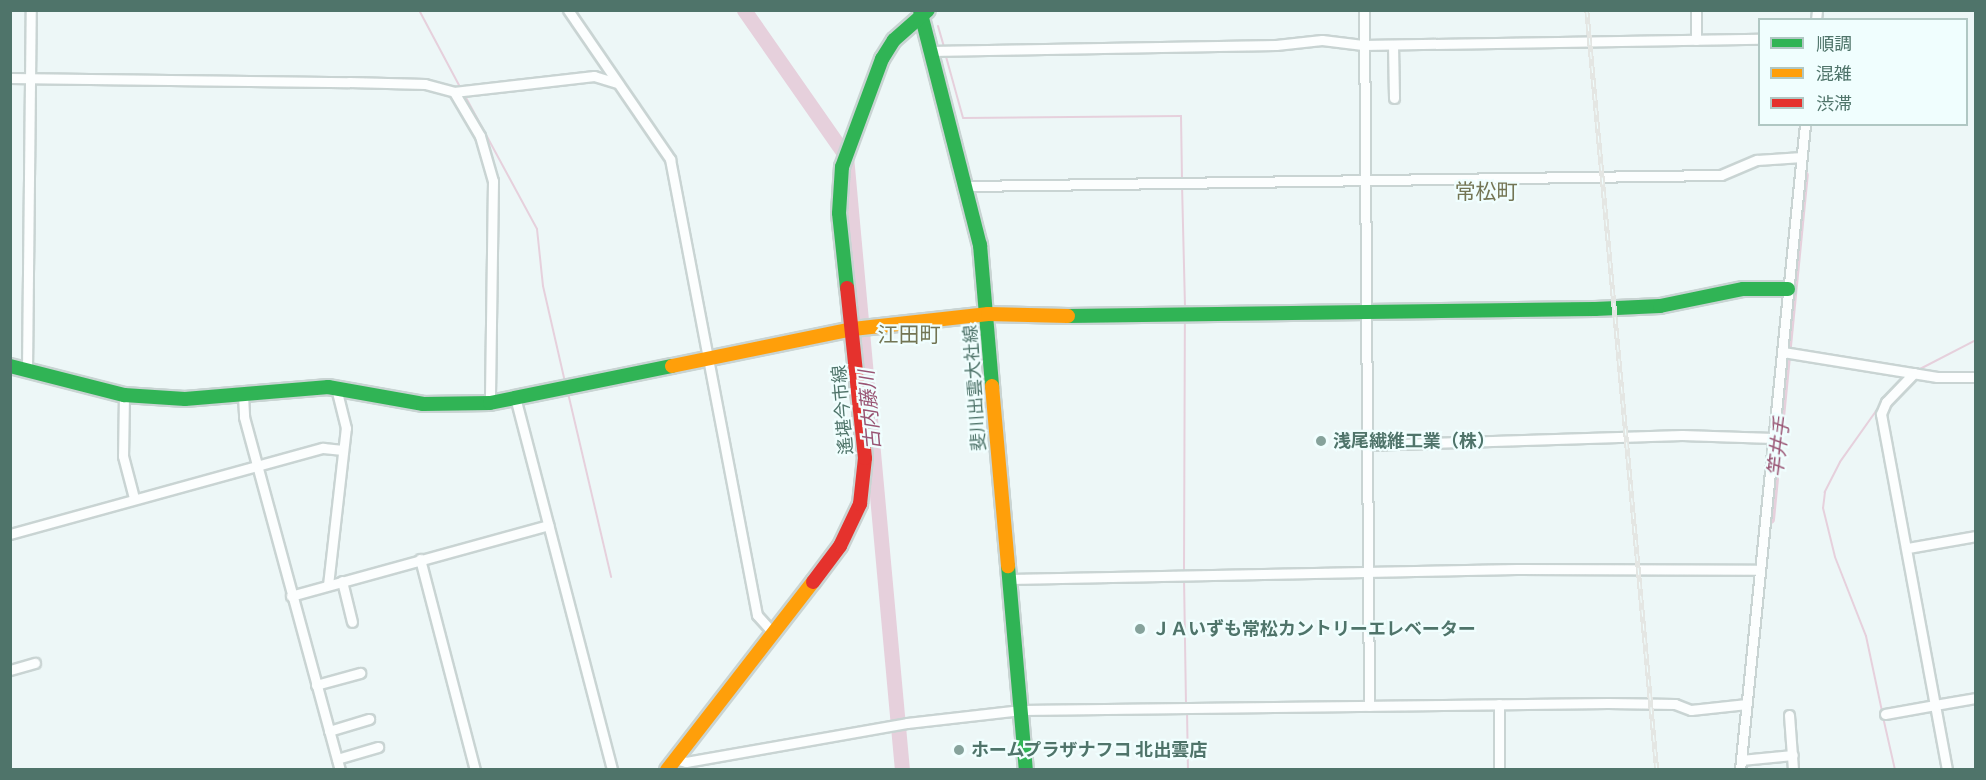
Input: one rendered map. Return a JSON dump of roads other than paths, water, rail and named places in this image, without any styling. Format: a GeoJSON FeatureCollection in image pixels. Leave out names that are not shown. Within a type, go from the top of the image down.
{"type":"FeatureCollection","features":[{"type":"Feature","properties":{"kind":"street"},"geometry":{"type":"LineString","coordinates":[[27,369],[31,10]]}},
{"type":"Feature","properties":{"kind":"street"},"geometry":{"type":"LineString","coordinates":[[568,10],[670,159],[758,615],[773,633]]}},
{"type":"Feature","properties":{"kind":"street"},"geometry":{"type":"LineString","coordinates":[[1364,10],[1369,706]]}},
{"type":"Feature","properties":{"kind":"street"},"geometry":{"type":"LineString","coordinates":[[1696,10],[1696,40]]}},
{"type":"Feature","properties":{"kind":"street","name":"斐川出雲大社線"},"geometry":{"type":"LineString","coordinates":[[923,12],[930,51],[968,186],[988,314],[1026,770]]}},
{"type":"Feature","properties":{"kind":"street","name":"遙堪今市線"},"geometry":{"type":"LineString","coordinates":[[670,764],[840,546],[860,504],[865,458],[854,328],[839,213],[842,167],[847,146],[882,59],[894,40],[923,12]]}},
{"type":"Feature","properties":{"kind":"street"},"geometry":{"type":"LineString","coordinates":[[930,51],[1276,45],[1322,40],[1363,45],[1393,45],[1758,39]]}},
{"type":"Feature","properties":{"kind":"street"},"geometry":{"type":"LineString","coordinates":[[1393,45],[1394,98]]}},
{"type":"Feature","properties":{"kind":"street"},"geometry":{"type":"LineString","coordinates":[[10,78],[403,83],[454,92],[594,76],[617,83]]}},
{"type":"Feature","properties":{"kind":"street"},"geometry":{"type":"LineString","coordinates":[[454,92],[480,136],[493,181],[490,403]]}},
{"type":"Feature","properties":{"kind":"street"},"geometry":{"type":"LineString","coordinates":[[1793,755],[1741,765],[1805,126]]}},
{"type":"Feature","properties":{"kind":"street"},"geometry":{"type":"LineString","coordinates":[[968,186],[1721,175],[1757,160],[1802,157]]}},
{"type":"Feature","properties":{"kind":"street"},"geometry":{"type":"LineString","coordinates":[[10,366],[124,395],[185,399],[336,388],[423,404],[490,403],[854,328],[988,314],[1124,317],[1595,309],[1660,306],[1743,289],[1788,290]]}},
{"type":"Feature","properties":{"kind":"street"},"geometry":{"type":"LineString","coordinates":[[1783,352],[1914,373],[1976,377]]}},
{"type":"Feature","properties":{"kind":"street"},"geometry":{"type":"LineString","coordinates":[[1914,373],[1886,402],[1881,414],[1908,548],[1947,770]]}},
{"type":"Feature","properties":{"kind":"street"},"geometry":{"type":"LineString","coordinates":[[328,585],[346,428],[336,388]]}},
{"type":"Feature","properties":{"kind":"street"},"geometry":{"type":"LineString","coordinates":[[124,395],[123,456],[134,498]]}},
{"type":"Feature","properties":{"kind":"street"},"geometry":{"type":"LineString","coordinates":[[243,395],[244,417],[340,770]]}},
{"type":"Feature","properties":{"kind":"street"},"geometry":{"type":"LineString","coordinates":[[514,398],[612,770]]}},
{"type":"Feature","properties":{"kind":"street"},"geometry":{"type":"LineString","coordinates":[[1366,445],[1682,435],[1773,438]]}},
{"type":"Feature","properties":{"kind":"street"},"geometry":{"type":"LineString","coordinates":[[10,534],[134,498],[323,448],[343,450]]}},
{"type":"Feature","properties":{"kind":"street"},"geometry":{"type":"LineString","coordinates":[[291,596],[548,525]]}},
{"type":"Feature","properties":{"kind":"street"},"geometry":{"type":"LineString","coordinates":[[1908,548],[1976,536]]}},
{"type":"Feature","properties":{"kind":"street"},"geometry":{"type":"LineString","coordinates":[[420,559],[476,770]]}},
{"type":"Feature","properties":{"kind":"street"},"geometry":{"type":"LineString","coordinates":[[1010,579],[1368,574],[1530,569],[1760,570]]}},
{"type":"Feature","properties":{"kind":"street"},"geometry":{"type":"LineString","coordinates":[[342,581],[352,622]]}},
{"type":"Feature","properties":{"kind":"street"},"geometry":{"type":"LineString","coordinates":[[10,670],[35,663]]}},
{"type":"Feature","properties":{"kind":"street"},"geometry":{"type":"LineString","coordinates":[[316,685],[360,673]]}},
{"type":"Feature","properties":{"kind":"street"},"geometry":{"type":"LineString","coordinates":[[1885,714],[1976,698]]}},
{"type":"Feature","properties":{"kind":"street"},"geometry":{"type":"LineString","coordinates":[[670,764],[907,723],[1021,710],[1655,703],[1691,710],[1747,704]]}},
{"type":"Feature","properties":{"kind":"street"},"geometry":{"type":"LineString","coordinates":[[1499,704],[1499,770]]}},
{"type":"Feature","properties":{"kind":"street"},"geometry":{"type":"LineString","coordinates":[[1789,715],[1793,770]]}},
{"type":"Feature","properties":{"kind":"street"},"geometry":{"type":"LineString","coordinates":[[329,731],[369,719]]}},
{"type":"Feature","properties":{"kind":"street"},"geometry":{"type":"LineString","coordinates":[[337,759],[378,747]]}},
{"type":"Feature","properties":{"kind":"waterway"},"geometry":{"type":"LineString","coordinates":[[419,10],[461,89]]}},
{"type":"Feature","properties":{"kind":"waterway","name":"古内藤川"},"geometry":{"type":"LineString","coordinates":[[744,10],[846,156],[902,770]]}},
{"type":"Feature","properties":{"kind":"waterway"},"geometry":{"type":"LineString","coordinates":[[938,26],[944,47]]}},
{"type":"Feature","properties":{"kind":"waterway"},"geometry":{"type":"LineString","coordinates":[[945,53],[963,118],[1181,116],[1182,179]]}},
{"type":"Feature","properties":{"kind":"waterway"},"geometry":{"type":"LineString","coordinates":[[464,94],[537,229],[543,286],[565,382]]}},
{"type":"Feature","properties":{"kind":"waterway","name":"竿井手"},"geometry":{"type":"LineString","coordinates":[[1770,519],[1804,175]]}},
{"type":"Feature","properties":{"kind":"waterway"},"geometry":{"type":"LineString","coordinates":[[1182,184],[1185,311]]}},
{"type":"Feature","properties":{"kind":"waterway"},"geometry":{"type":"LineString","coordinates":[[1184,572],[1185,322]]}},
{"type":"Feature","properties":{"kind":"waterway"},"geometry":{"type":"LineString","coordinates":[[1918,370],[1976,340]]}},
{"type":"Feature","properties":{"kind":"waterway"},"geometry":{"type":"LineString","coordinates":[[1886,396],[1902,379]]}},
{"type":"Feature","properties":{"kind":"waterway"},"geometry":{"type":"LineString","coordinates":[[568,393],[611,577]]}},
{"type":"Feature","properties":{"kind":"waterway"},"geometry":{"type":"LineString","coordinates":[[1881,404],[1840,462],[1825,492],[1823,508],[1835,557],[1866,636],[1882,711]]}},
{"type":"Feature","properties":{"kind":"waterway"},"geometry":{"type":"LineString","coordinates":[[1184,577],[1186,704]]}},
{"type":"Feature","properties":{"kind":"waterway"},"geometry":{"type":"LineString","coordinates":[[1187,709],[1188,770]]}},
{"type":"Feature","properties":{"kind":"waterway"},"geometry":{"type":"LineString","coordinates":[[1883,717],[1895,770]]}},
{"type":"Feature","properties":{"kind":"railway"},"geometry":{"type":"LineString","coordinates":[[1587,10],[1657,770]]}},
{"type":"Feature","properties":{"kind":"place","name":"浅尾繊維工業（株）"},"geometry":{"type":"Point","coordinates":[1321,441]}},
{"type":"Feature","properties":{"kind":"place","name":"ＪＡいずも常松カントリーエレベーター"},"geometry":{"type":"Point","coordinates":[1140,629]}},
{"type":"Feature","properties":{"kind":"place","name":"ホームプラザナフコ 北出雲店"},"geometry":{"type":"Point","coordinates":[959,750]}},
{"type":"Feature","properties":{"kind":"district","name":"常松町"},"geometry":{"type":"Point","coordinates":[1486,191]}},
{"type":"Feature","properties":{"kind":"district","name":"江田町"},"geometry":{"type":"Point","coordinates":[909,334]}}]}
